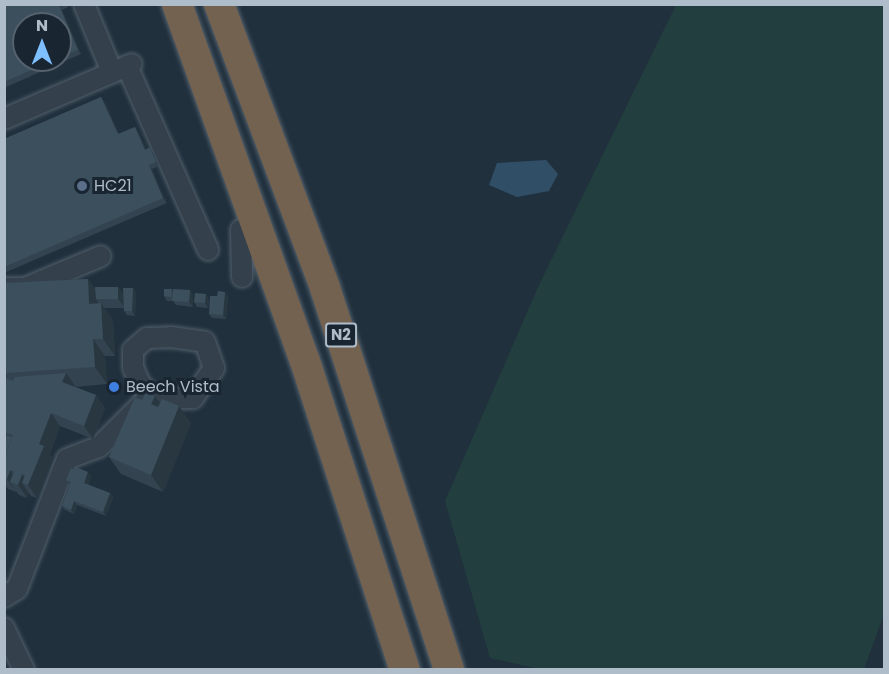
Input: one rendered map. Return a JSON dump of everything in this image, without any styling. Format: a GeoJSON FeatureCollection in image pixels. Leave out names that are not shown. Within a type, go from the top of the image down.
{"type":"FeatureCollection","features":[{"type":"Feature","properties":{"kind":"highway"},"geometry":{"type":"LineString","coordinates":[[164,4],[193,79],[235,160]]}},
{"type":"Feature","properties":{"kind":"highway","name":"N2"},"geometry":{"type":"LineString","coordinates":[[177,4],[235,160],[373,567],[405,669]]}},
{"type":"Feature","properties":{"kind":"highway","name":"N2"},"geometry":{"type":"LineString","coordinates":[[219,4],[269,132],[325,288],[449,669]]}},
{"type":"Feature","properties":{"kind":"street"},"geometry":{"type":"LineString","coordinates":[[84,4],[124,68],[208,249]]}},
{"type":"Feature","properties":{"kind":"street"},"geometry":{"type":"LineString","coordinates":[[4,119],[124,68]]}},
{"type":"Feature","properties":{"kind":"street"},"geometry":{"type":"LineString","coordinates":[[242,277],[241,230],[257,225]]}},
{"type":"Feature","properties":{"kind":"street"},"geometry":{"type":"LineString","coordinates":[[4,288],[25,288],[101,256]]}},
{"type":"Feature","properties":{"kind":"street"},"geometry":{"type":"LineString","coordinates":[[4,597],[17,589],[67,459],[99,447],[150,395]]}},
{"type":"Feature","properties":{"kind":"street"},"geometry":{"type":"LineString","coordinates":[[4,628],[24,669]]}},
{"type":"Feature","properties":{"kind":"green space"},"geometry":{"type":"Polygon","coordinates":[[[676,5],[884,5],[884,614],[864,669],[543,670],[490,658],[445,501],[539,285],[676,5]]]}},
{"type":"Feature","properties":{"kind":"water"},"geometry":{"type":"Polygon","coordinates":[[[546,160],[558,174],[549,191],[517,197],[489,185],[497,163],[546,160]]]}},
{"type":"Feature","properties":{"kind":"building"},"geometry":{"type":"Polygon","coordinates":[[[4,4],[60,4],[62,12],[12,12],[12,72],[27,72],[4,82],[4,4]]]}},
{"type":"Feature","properties":{"kind":"building"},"geometry":{"type":"Polygon","coordinates":[[[72,36],[78,50],[72,52],[72,36]]]}},
{"type":"Feature","properties":{"kind":"building","name":"HC21"},"geometry":{"type":"Polygon","coordinates":[[[101,97],[118,134],[135,127],[145,150],[150,147],[156,162],[149,165],[163,198],[4,267],[4,139],[101,97]]]}},
{"type":"Feature","properties":{"kind":"building"},"geometry":{"type":"Polygon","coordinates":[[[88,279],[89,304],[101,303],[103,339],[93,339],[95,367],[4,373],[4,283],[88,279]]]}},
{"type":"Feature","properties":{"kind":"building"},"geometry":{"type":"Polygon","coordinates":[[[95,287],[118,287],[118,299],[96,299],[95,287]]]}},
{"type":"Feature","properties":{"kind":"building"},"geometry":{"type":"Polygon","coordinates":[[[123,288],[133,288],[132,311],[124,311],[123,288]]]}},
{"type":"Feature","properties":{"kind":"building"},"geometry":{"type":"Polygon","coordinates":[[[164,289],[172,289],[171,297],[164,296],[164,289]]]}},
{"type":"Feature","properties":{"kind":"building"},"geometry":{"type":"Polygon","coordinates":[[[173,289],[190,290],[189,302],[172,301],[173,289]]]}},
{"type":"Feature","properties":{"kind":"building"},"geometry":{"type":"Polygon","coordinates":[[[218,291],[225,292],[223,315],[209,314],[210,296],[217,296],[218,291]]]}},
{"type":"Feature","properties":{"kind":"building"},"geometry":{"type":"Polygon","coordinates":[[[195,293],[206,294],[205,303],[194,302],[195,293]]]}},
{"type":"Feature","properties":{"kind":"building"},"geometry":{"type":"Polygon","coordinates":[[[66,373],[62,382],[96,395],[84,426],[51,413],[39,444],[44,446],[28,485],[22,483],[25,475],[22,474],[18,485],[10,482],[14,471],[10,470],[7,479],[4,478],[4,458],[13,435],[4,432],[4,378],[13,381],[15,377],[66,373]]]}},
{"type":"Feature","properties":{"kind":"building"},"geometry":{"type":"Polygon","coordinates":[[[146,392],[155,396],[151,404],[158,407],[162,399],[179,406],[151,475],[109,457],[135,397],[142,400],[146,392]]]}},
{"type":"Feature","properties":{"kind":"building"},"geometry":{"type":"Polygon","coordinates":[[[4,435],[12,437],[4,458],[4,435]]]}},
{"type":"Feature","properties":{"kind":"building"},"geometry":{"type":"Polygon","coordinates":[[[76,467],[88,472],[84,483],[110,493],[103,512],[74,501],[71,510],[62,506],[71,482],[66,480],[71,468],[75,470],[76,467]]]}},
{"type":"Feature","properties":{"kind":"place","name":"HC21"},"geometry":{"type":"Point","coordinates":[82,186]}},
{"type":"Feature","properties":{"kind":"place","name":"Beech Vista"},"geometry":{"type":"Point","coordinates":[114,387]}}]}
